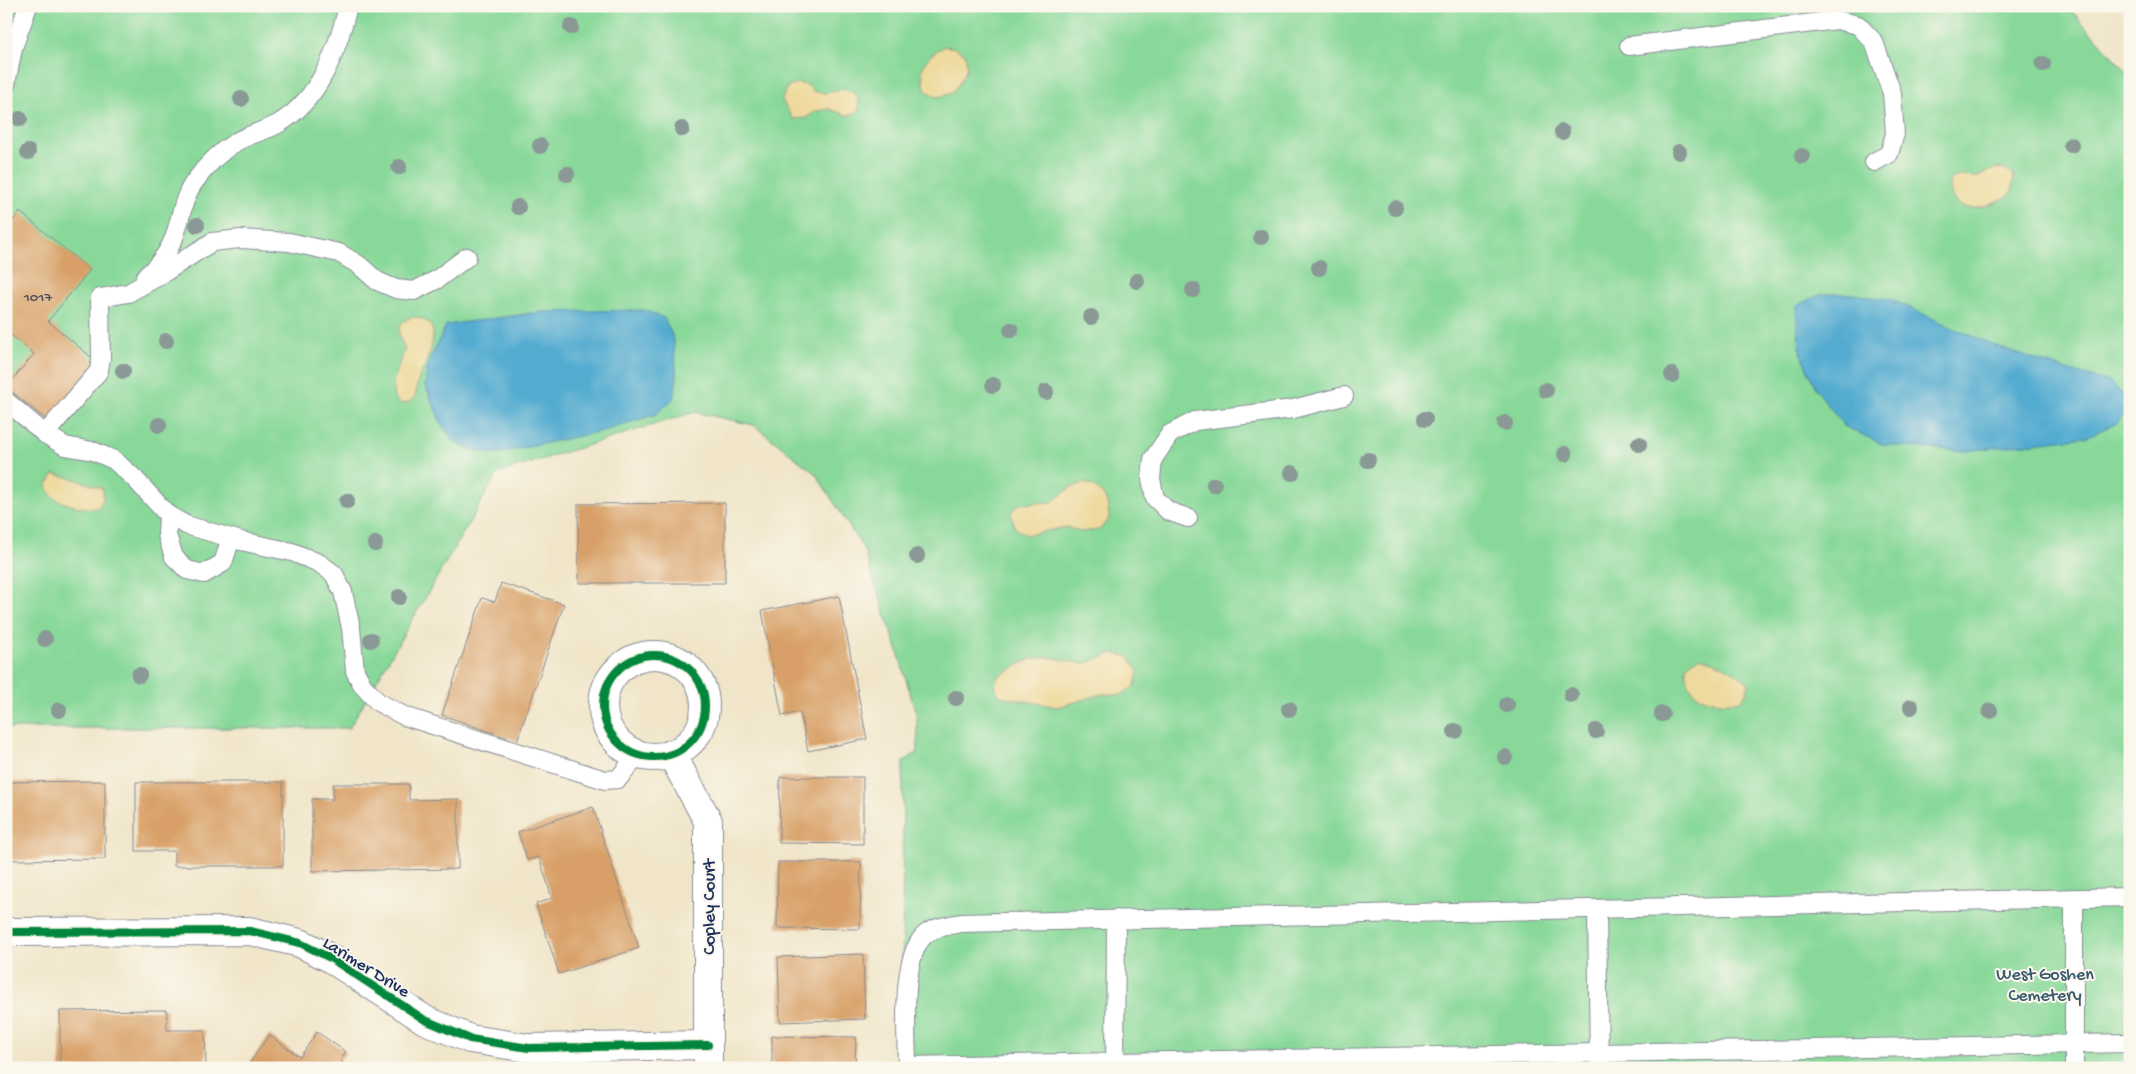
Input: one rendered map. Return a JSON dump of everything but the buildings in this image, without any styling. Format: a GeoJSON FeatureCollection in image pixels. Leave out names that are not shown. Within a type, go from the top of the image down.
{"type":"FeatureCollection","features":[{"type":"Feature","properties":{"kind":"street"},"geometry":{"type":"LineString","coordinates":[[646,655],[663,655],[679,660],[692,670],[702,685],[706,701],[704,718],[698,734],[687,746],[672,755],[656,758],[638,755],[623,748],[611,735],[604,719],[602,702],[607,686],[616,671],[630,660],[646,655]]}},
{"type":"Feature","properties":{"kind":"street","name":"Copley Court"},"geometry":{"type":"LineString","coordinates":[[672,755],[708,821],[708,1056]]}},
{"type":"Feature","properties":{"kind":"street","name":"Larimer Drive"},"geometry":{"type":"LineString","coordinates":[[6,932],[250,931],[300,943],[330,958],[425,1020],[470,1039],[529,1048],[708,1056]]}},
{"type":"Feature","properties":{"kind":"lane"},"geometry":{"type":"LineString","coordinates":[[6,84],[8,64],[28,6]]}},
{"type":"Feature","properties":{"kind":"lane"},"geometry":{"type":"LineString","coordinates":[[128,293],[158,266],[173,240],[191,185],[210,162],[236,142],[278,124],[303,104],[325,74],[341,35],[348,6]]}},
{"type":"Feature","properties":{"kind":"lane"},"geometry":{"type":"LineString","coordinates":[[1629,46],[1837,20],[1858,25],[1874,42],[1892,93],[1895,134],[1889,154],[1874,162]]}},
{"type":"Feature","properties":{"kind":"lane"},"geometry":{"type":"LineString","coordinates":[[46,434],[99,371],[101,358],[100,298],[128,293],[159,276],[212,242],[240,239],[289,242],[339,253],[359,265],[377,281],[396,289],[414,291],[436,280],[466,256]]}},
{"type":"Feature","properties":{"kind":"lane"},"geometry":{"type":"LineString","coordinates":[[1188,518],[1168,511],[1155,498],[1151,479],[1152,459],[1170,434],[1195,421],[1293,409],[1344,396]]}},
{"type":"Feature","properties":{"kind":"lane"},"geometry":{"type":"LineString","coordinates":[[6,401],[46,434],[65,446],[93,451],[114,460],[135,479],[168,515],[186,525],[292,552],[319,562],[334,574],[343,592],[350,628],[355,671],[363,686],[378,702],[386,707],[404,716],[605,780],[618,779],[638,755]]}},
{"type":"Feature","properties":{"kind":"lane"},"geometry":{"type":"LineString","coordinates":[[168,515],[167,535],[174,557],[187,570],[204,574],[223,563],[231,538]]}},
{"type":"Feature","properties":{"kind":"lane"},"geometry":{"type":"LineString","coordinates":[[2130,898],[961,923],[927,933],[915,948],[907,975],[906,1067],[1599,1061],[2130,1043]]}},
{"type":"Feature","properties":{"kind":"lane"},"geometry":{"type":"LineString","coordinates":[[2074,899],[2074,1068]]}},
{"type":"Feature","properties":{"kind":"lane"},"geometry":{"type":"LineString","coordinates":[[1598,909],[1599,1061]]}},
{"type":"Feature","properties":{"kind":"lane"},"geometry":{"type":"LineString","coordinates":[[1115,1065],[1116,919]]}},
{"type":"Feature","properties":{"kind":"green space","name":"West Goshen Cemetery"},"geometry":{"type":"Polygon","coordinates":[[[6,6],[2067,6],[2130,76],[2130,1068],[902,1068],[903,762],[918,752],[917,717],[899,655],[864,550],[816,474],[754,425],[695,412],[498,473],[349,728],[6,728],[6,6]]]}},
{"type":"Feature","properties":{"kind":"sand"},"geometry":{"type":"Polygon","coordinates":[[[945,46],[956,48],[965,54],[967,68],[959,84],[950,94],[937,97],[926,91],[922,76],[923,69],[927,59],[945,46]]]}},
{"type":"Feature","properties":{"kind":"sand"},"geometry":{"type":"Polygon","coordinates":[[[798,83],[807,85],[814,92],[826,93],[842,89],[855,93],[859,102],[859,110],[849,116],[829,109],[816,111],[806,118],[793,119],[782,100],[786,88],[798,83]]]}},
{"type":"Feature","properties":{"kind":"sand"},"geometry":{"type":"Polygon","coordinates":[[[1996,168],[2004,169],[2014,176],[2013,189],[2009,195],[1978,208],[1963,207],[1953,198],[1950,190],[1950,180],[1958,176],[1977,177],[1996,168]]]}},
{"type":"Feature","properties":{"kind":"sand"},"geometry":{"type":"Polygon","coordinates":[[[412,317],[424,320],[430,325],[433,333],[432,343],[417,383],[414,398],[407,403],[401,404],[393,393],[394,378],[405,349],[399,330],[402,323],[412,317]]]}},
{"type":"Feature","properties":{"kind":"sand"},"geometry":{"type":"Polygon","coordinates":[[[54,474],[103,489],[103,500],[98,508],[87,508],[64,503],[52,496],[47,484],[54,474]]]}},
{"type":"Feature","properties":{"kind":"sand"},"geometry":{"type":"Polygon","coordinates":[[[1086,483],[1101,492],[1108,506],[1109,519],[1099,530],[1081,532],[1067,527],[1027,535],[1015,528],[1011,513],[1019,504],[1052,502],[1071,487],[1086,483]]]}},
{"type":"Feature","properties":{"kind":"sand"},"geometry":{"type":"Polygon","coordinates":[[[1113,653],[1129,657],[1138,671],[1135,686],[1121,695],[1103,694],[1057,707],[1000,696],[994,686],[998,676],[1030,659],[1048,657],[1084,664],[1113,653]]]}},
{"type":"Feature","properties":{"kind":"sand"},"geometry":{"type":"Polygon","coordinates":[[[1699,657],[1726,667],[1749,683],[1741,701],[1711,701],[1695,693],[1687,677],[1686,666],[1699,657]]]}},
{"type":"Feature","properties":{"kind":"water"},"geometry":{"type":"Polygon","coordinates":[[[1821,294],[1853,294],[1893,300],[2009,351],[2110,382],[2127,399],[2126,413],[2117,423],[2086,437],[1965,451],[1884,445],[1844,426],[1816,389],[1801,354],[1797,305],[1821,294]]]}},
{"type":"Feature","properties":{"kind":"water"},"geometry":{"type":"Polygon","coordinates":[[[644,310],[664,318],[673,337],[677,378],[673,399],[656,414],[607,430],[495,454],[474,450],[455,443],[442,425],[425,385],[428,364],[446,325],[540,312],[644,310]]]}},
{"type":"Feature","properties":{"kind":"cycle path"},"geometry":{"type":"LineString","coordinates":[[654,655],[664,656],[683,663],[697,677],[704,696],[705,706],[704,716],[697,735],[683,749],[664,756],[654,757],[644,756],[625,749],[611,735],[604,716],[603,706],[604,696],[611,677],[625,663],[644,656],[654,655]]}},
{"type":"Feature","properties":{"kind":"cycle path"},"geometry":{"type":"LineString","coordinates":[[6,932],[250,931],[300,943],[330,958],[425,1020],[470,1039],[529,1048],[708,1045]]}}]}
